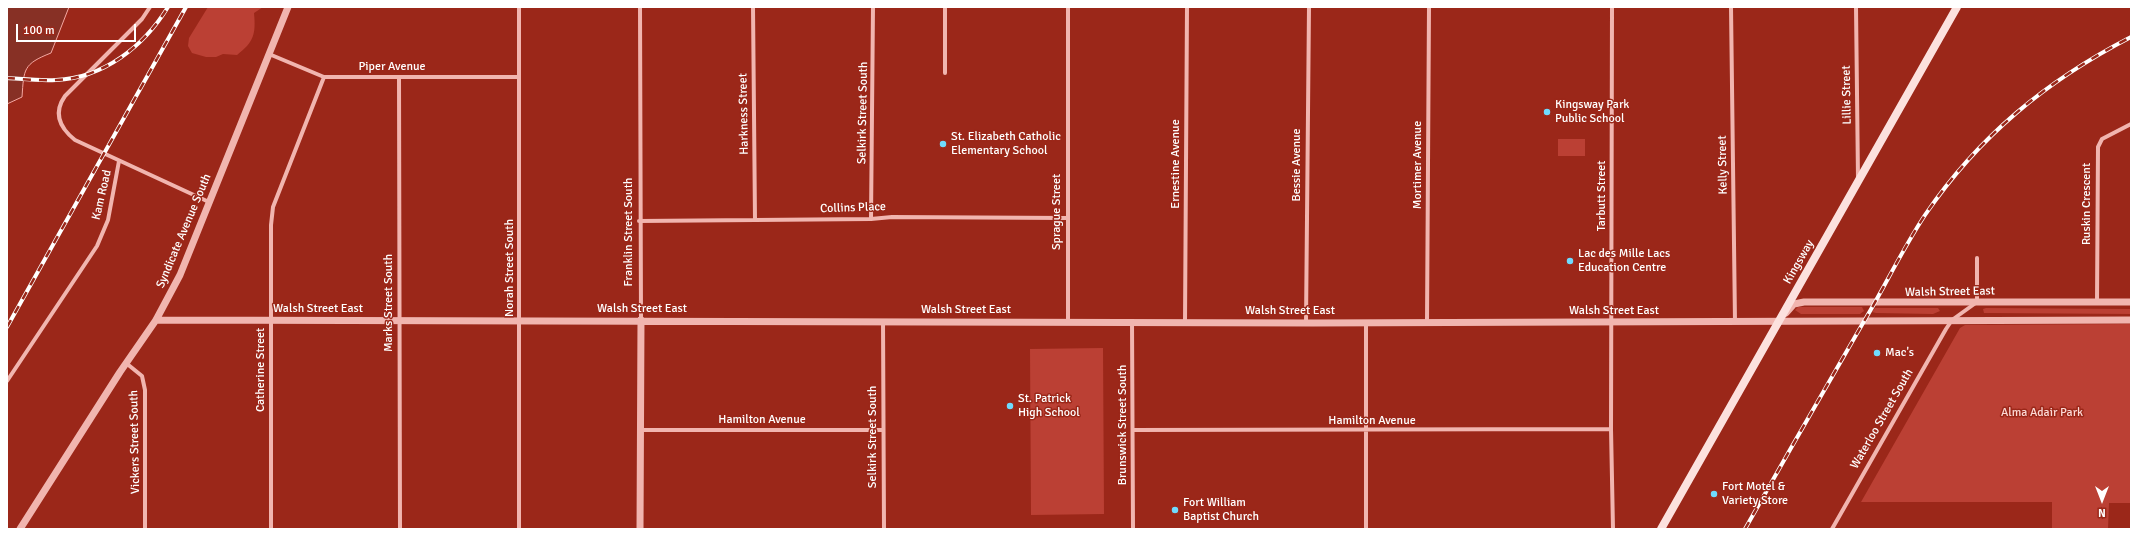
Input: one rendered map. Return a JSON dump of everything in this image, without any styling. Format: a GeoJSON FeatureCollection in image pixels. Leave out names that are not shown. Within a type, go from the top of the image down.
{"type":"FeatureCollection","features":[{"type":"Feature","properties":{"kind":"main road","name":"Kingsway"},"geometry":{"type":"LineString","coordinates":[[1661,529],[1957,7]]}},
{"type":"Feature","properties":{"kind":"street","name":"Kam Road"},"geometry":{"type":"LineString","coordinates":[[7,381],[97,246],[108,220],[119,161],[75,140],[67,133],[58,114],[58,105],[77,82],[142,19],[150,7]]}},
{"type":"Feature","properties":{"kind":"street","name":"Syndicate Avenue South"},"geometry":{"type":"LineString","coordinates":[[20,529],[126,363],[156,320],[180,275],[288,7]]}},
{"type":"Feature","properties":{"kind":"street","name":"Norah Street South"},"geometry":{"type":"LineString","coordinates":[[519,7],[519,529]]}},
{"type":"Feature","properties":{"kind":"street","name":"Franklin Street South"},"geometry":{"type":"LineString","coordinates":[[640,7],[640,529]]}},
{"type":"Feature","properties":{"kind":"street","name":"Harkness Street"},"geometry":{"type":"LineString","coordinates":[[753,7],[755,220]]}},
{"type":"Feature","properties":{"kind":"street","name":"Selkirk Street South"},"geometry":{"type":"LineString","coordinates":[[871,219],[873,7]]}},
{"type":"Feature","properties":{"kind":"street"},"geometry":{"type":"LineString","coordinates":[[945,7],[945,73]]}},
{"type":"Feature","properties":{"kind":"street","name":"Sprague Street"},"geometry":{"type":"LineString","coordinates":[[1068,7],[1068,321]]}},
{"type":"Feature","properties":{"kind":"street","name":"Ernestine Avenue"},"geometry":{"type":"LineString","coordinates":[[1185,322],[1187,7]]}},
{"type":"Feature","properties":{"kind":"street","name":"Bessie Avenue"},"geometry":{"type":"LineString","coordinates":[[1306,323],[1308,7]]}},
{"type":"Feature","properties":{"kind":"street","name":"Mortimer Avenue"},"geometry":{"type":"LineString","coordinates":[[1427,322],[1429,7]]}},
{"type":"Feature","properties":{"kind":"street","name":"Tarbutt Street"},"geometry":{"type":"LineString","coordinates":[[1612,7],[1611,429],[1613,529]]}},
{"type":"Feature","properties":{"kind":"street","name":"Kelly Street"},"geometry":{"type":"LineString","coordinates":[[1731,7],[1735,322]]}},
{"type":"Feature","properties":{"kind":"street","name":"Lillie Street"},"geometry":{"type":"LineString","coordinates":[[1856,7],[1858,183]]}},
{"type":"Feature","properties":{"kind":"street","name":"Piper Avenue"},"geometry":{"type":"LineString","coordinates":[[269,54],[324,77],[519,77]]}},
{"type":"Feature","properties":{"kind":"street","name":"Catherine Street"},"geometry":{"type":"LineString","coordinates":[[271,529],[271,225],[273,207],[324,77]]}},
{"type":"Feature","properties":{"kind":"street","name":"Marks Street South"},"geometry":{"type":"LineString","coordinates":[[399,77],[400,529]]}},
{"type":"Feature","properties":{"kind":"street","name":"Ruskin Crescent"},"geometry":{"type":"LineString","coordinates":[[2097,302],[2098,147],[2102,139],[2131,124]]}},
{"type":"Feature","properties":{"kind":"street"},"geometry":{"type":"LineString","coordinates":[[119,161],[209,202]]}},
{"type":"Feature","properties":{"kind":"street","name":"Collins Place"},"geometry":{"type":"LineString","coordinates":[[639,221],[871,219],[892,217],[1067,218]]}},
{"type":"Feature","properties":{"kind":"street"},"geometry":{"type":"LineString","coordinates":[[1952,320],[1977,302],[1977,258]]}},
{"type":"Feature","properties":{"kind":"street","name":"Walsh Street East"},"geometry":{"type":"LineString","coordinates":[[1777,322],[1794,304],[1804,302],[2131,302]]}},
{"type":"Feature","properties":{"kind":"street","name":"Walsh Street East"},"geometry":{"type":"LineString","coordinates":[[156,320],[1068,321],[1306,323],[2131,320]]}},
{"type":"Feature","properties":{"kind":"street","name":"Waterloo Street South"},"geometry":{"type":"LineString","coordinates":[[1832,529],[1952,320]]}},
{"type":"Feature","properties":{"kind":"street","name":"Selkirk Street South"},"geometry":{"type":"LineString","coordinates":[[883,321],[884,529]]}},
{"type":"Feature","properties":{"kind":"street","name":"Brunswick Street South"},"geometry":{"type":"LineString","coordinates":[[1132,322],[1133,529]]}},
{"type":"Feature","properties":{"kind":"street"},"geometry":{"type":"LineString","coordinates":[[1366,322],[1366,529]]}},
{"type":"Feature","properties":{"kind":"street","name":"Vickers Street South"},"geometry":{"type":"LineString","coordinates":[[126,363],[142,376],[145,390],[145,529]]}},
{"type":"Feature","properties":{"kind":"street","name":"Hamilton Avenue"},"geometry":{"type":"LineString","coordinates":[[1133,430],[1365,431],[1611,429]]}},
{"type":"Feature","properties":{"kind":"street","name":"Hamilton Avenue"},"geometry":{"type":"LineString","coordinates":[[641,430],[883,430]]}},
{"type":"Feature","properties":{"kind":"green space"},"geometry":{"type":"Polygon","coordinates":[[[208,7],[263,7],[254,13],[255,27],[253,37],[247,46],[237,55],[223,54],[216,57],[206,57],[192,53],[188,46],[189,38],[208,7]]]}},
{"type":"Feature","properties":{"kind":"green space"},"geometry":{"type":"Polygon","coordinates":[[[1558,139],[1585,139],[1585,156],[1558,156],[1558,139]]]}},
{"type":"Feature","properties":{"kind":"green space"},"geometry":{"type":"Polygon","coordinates":[[[1798,307],[1862,307],[1864,311],[1860,314],[1801,314],[1795,310],[1798,307]]]}},
{"type":"Feature","properties":{"kind":"green space"},"geometry":{"type":"Polygon","coordinates":[[[1875,308],[1938,308],[1940,311],[1933,314],[1872,312],[1875,308]]]}},
{"type":"Feature","properties":{"kind":"green space"},"geometry":{"type":"Polygon","coordinates":[[[1983,309],[2131,309],[2131,314],[1984,313],[1983,309]]]}},
{"type":"Feature","properties":{"kind":"green space","name":"Alma Adair Park"},"geometry":{"type":"Polygon","coordinates":[[[2131,324],[2131,503],[2109,503],[2108,529],[2052,529],[2052,502],[1861,502],[1960,328],[1965,325],[2131,324]]]}},
{"type":"Feature","properties":{"kind":"green space"},"geometry":{"type":"Polygon","coordinates":[[[1103,348],[1104,514],[1031,515],[1030,349],[1103,348]]]}},
{"type":"Feature","properties":{"kind":"shaded area"},"geometry":{"type":"Polygon","coordinates":[[[7,7],[69,7],[51,53],[30,64],[23,80],[22,97],[7,104],[7,7]]]}},
{"type":"Feature","properties":{"kind":"railway"},"geometry":{"type":"LineString","coordinates":[[7,78],[38,80],[74,78],[106,66],[135,47],[147,35],[168,7]]}},
{"type":"Feature","properties":{"kind":"railway"},"geometry":{"type":"LineString","coordinates":[[7,327],[186,7]]}},
{"type":"Feature","properties":{"kind":"railway"},"geometry":{"type":"LineString","coordinates":[[1745,529],[1909,242],[1925,215],[1946,186],[1991,136],[2016,113],[2071,72],[2131,37]]}},
{"type":"Feature","properties":{"kind":"place","name":"Kingsway Park Public School"},"geometry":{"type":"Point","coordinates":[1547,112]}},
{"type":"Feature","properties":{"kind":"place","name":"St. Elizabeth Catholic Elementary School"},"geometry":{"type":"Point","coordinates":[943,144]}},
{"type":"Feature","properties":{"kind":"place","name":"Lac des Mille Lacs Education Centre"},"geometry":{"type":"Point","coordinates":[1570,261]}},
{"type":"Feature","properties":{"kind":"place","name":"Mac's"},"geometry":{"type":"Point","coordinates":[1877,353]}},
{"type":"Feature","properties":{"kind":"place","name":"St. Patrick High School"},"geometry":{"type":"Point","coordinates":[1010,406]}},
{"type":"Feature","properties":{"kind":"place","name":"Fort Motel & Variety Store"},"geometry":{"type":"Point","coordinates":[1714,494]}},
{"type":"Feature","properties":{"kind":"place","name":"Fort William Baptist Church"},"geometry":{"type":"Point","coordinates":[1175,510]}}]}
